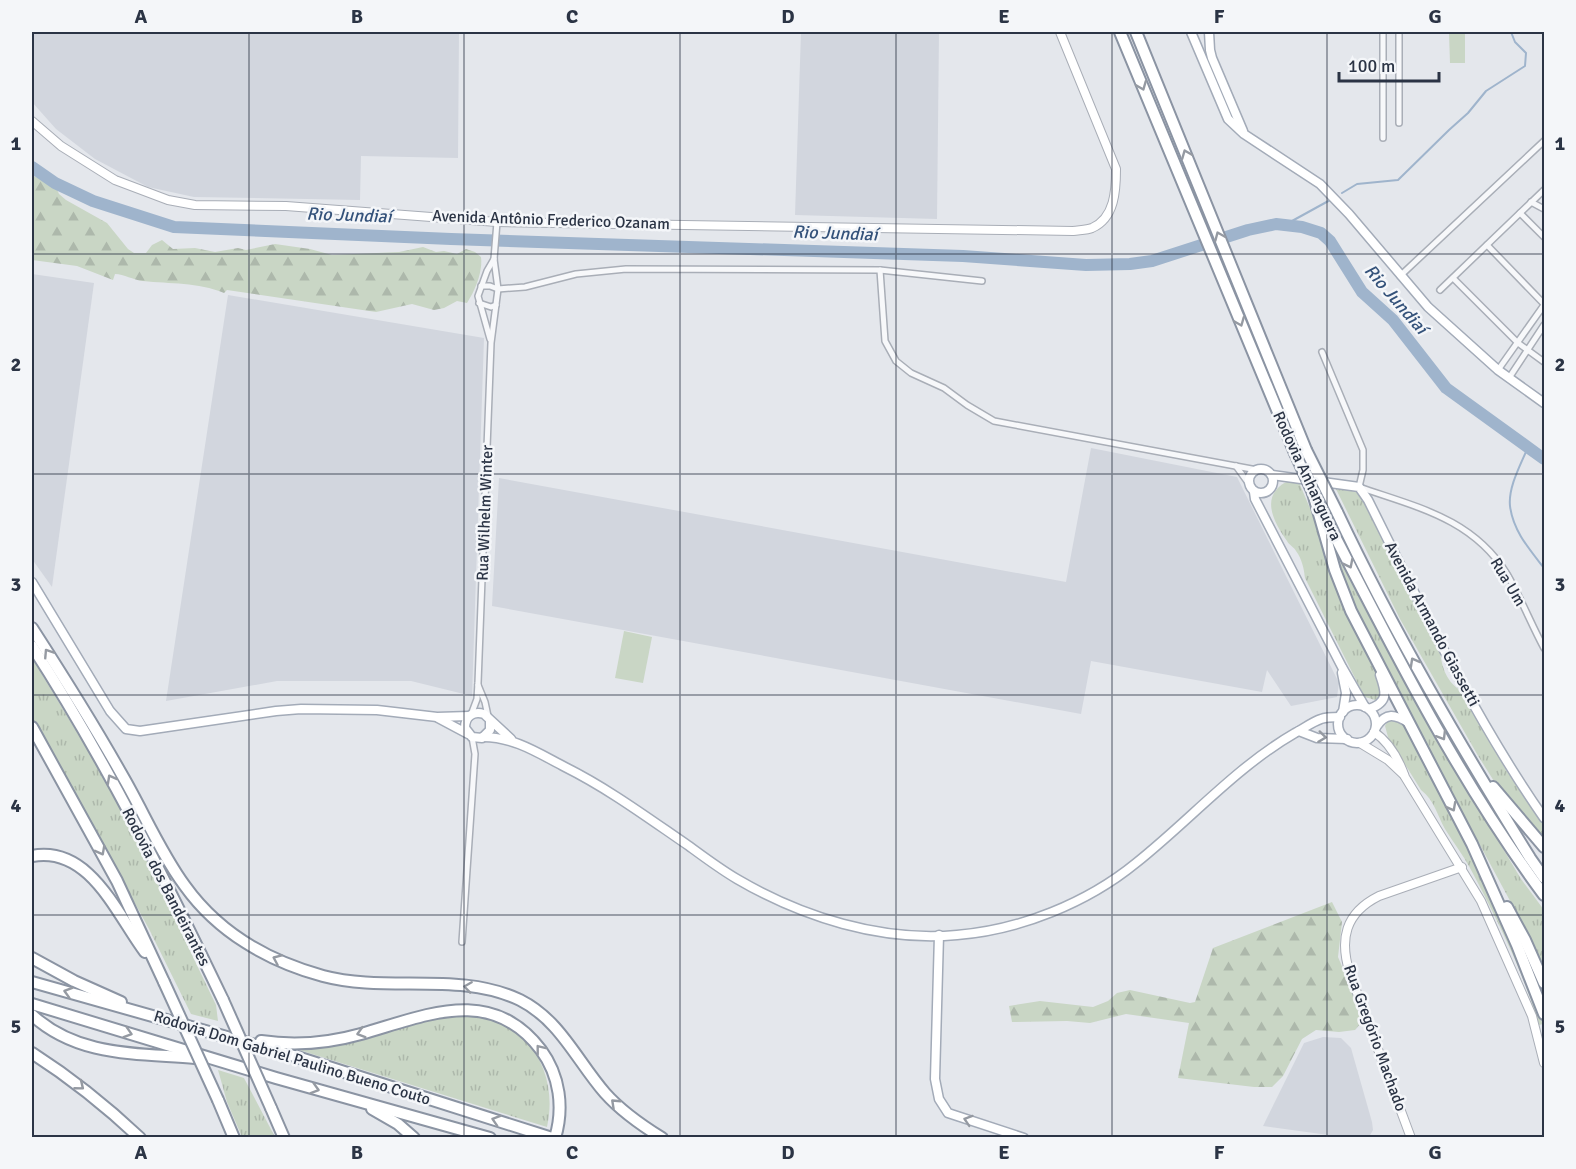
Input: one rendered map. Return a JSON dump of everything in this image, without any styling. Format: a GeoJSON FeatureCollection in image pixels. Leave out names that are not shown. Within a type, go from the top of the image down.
{"type":"FeatureCollection","features":[{"type":"Feature","properties":{"kind":"highway","name":"Rodovia Anhanguera"},"geometry":{"type":"LineString","coordinates":[[1120,32],[1313,494],[1425,708],[1521,863],[1545,895]]}},
{"type":"Feature","properties":{"kind":"highway","name":"Rodovia Anhanguera"},"geometry":{"type":"LineString","coordinates":[[1136,32],[1306,450],[1389,616],[1452,732],[1545,878]]}},
{"type":"Feature","properties":{"kind":"highway"},"geometry":{"type":"LineString","coordinates":[[1313,494],[1342,592],[1376,663],[1525,940],[1545,983]]}},
{"type":"Feature","properties":{"kind":"highway"},"geometry":{"type":"LineString","coordinates":[[32,628],[122,774],[184,884],[204,909],[221,925],[269,956],[326,977],[379,984],[470,987],[508,995],[544,1015],[616,1105],[662,1137]]}},
{"type":"Feature","properties":{"kind":"highway","name":"Rodovia dos Bandeirantes"},"geometry":{"type":"LineString","coordinates":[[32,646],[75,715],[156,862],[223,1000],[284,1137]]}},
{"type":"Feature","properties":{"kind":"highway"},"geometry":{"type":"LineString","coordinates":[[32,727],[117,881],[234,1137]]}},
{"type":"Feature","properties":{"kind":"highway"},"geometry":{"type":"LineString","coordinates":[[1452,732],[1500,796],[1545,848]]}},
{"type":"Feature","properties":{"kind":"highway"},"geometry":{"type":"LineString","coordinates":[[1472,844],[1545,1014]]}},
{"type":"Feature","properties":{"kind":"highway"},"geometry":{"type":"LineString","coordinates":[[32,856],[46,854],[60,857],[75,864],[90,876],[121,913],[138,942],[158,969]]}},
{"type":"Feature","properties":{"kind":"highway"},"geometry":{"type":"LineString","coordinates":[[32,958],[74,981],[159,1019]]}},
{"type":"Feature","properties":{"kind":"highway","name":"Rodovia Dom Gabriel Paulino Bueno Couto"},"geometry":{"type":"LineString","coordinates":[[32,982],[294,1056],[554,1137]]}},
{"type":"Feature","properties":{"kind":"highway","name":"Rodovia Dom Gabriel Paulino Bueno Couto"},"geometry":{"type":"LineString","coordinates":[[32,1004],[362,1103],[490,1137]]}},
{"type":"Feature","properties":{"kind":"highway"},"geometry":{"type":"LineString","coordinates":[[215,1034],[273,1043],[299,1044],[345,1037],[426,1013],[469,1010],[489,1013],[522,1030],[538,1045],[552,1069],[560,1103],[559,1121],[554,1137]]}},
{"type":"Feature","properties":{"kind":"highway"},"geometry":{"type":"LineString","coordinates":[[32,1015],[61,1036],[79,1044],[103,1050],[216,1059]]}},
{"type":"Feature","properties":{"kind":"highway"},"geometry":{"type":"LineString","coordinates":[[32,1053],[68,1076],[140,1137]]}},
{"type":"Feature","properties":{"kind":"highway"},"geometry":{"type":"LineString","coordinates":[[362,1103],[414,1137]]}},
{"type":"Feature","properties":{"kind":"main road"},"geometry":{"type":"LineString","coordinates":[[1192,32],[1201,34],[1209,32],[1215,76]]}},
{"type":"Feature","properties":{"kind":"main road"},"geometry":{"type":"LineString","coordinates":[[1192,32],[1244,134],[1320,184],[1428,307],[1498,370],[1545,403]]}},
{"type":"Feature","properties":{"kind":"main road"},"geometry":{"type":"LineString","coordinates":[[1359,487],[1272,475],[1267,471],[1257,470],[1251,476],[1255,499],[1342,667],[1374,716],[1375,730]]}},
{"type":"Feature","properties":{"kind":"main road"},"geometry":{"type":"LineString","coordinates":[[1267,519],[1272,475]]}},
{"type":"Feature","properties":{"kind":"main road"},"geometry":{"type":"LineString","coordinates":[[1252,488],[1259,494],[1291,477]]}},
{"type":"Feature","properties":{"kind":"main road","name":"Avenida Armando Giassetti"},"geometry":{"type":"LineString","coordinates":[[1359,487],[1368,500],[1434,632],[1478,711],[1520,784],[1545,819]]}},
{"type":"Feature","properties":{"kind":"main road"},"geometry":{"type":"LineString","coordinates":[[32,582],[110,711],[126,729],[140,730],[301,709],[377,710],[437,717],[480,713],[514,741],[596,783],[735,878],[789,905],[835,922],[870,930],[914,935],[956,935],[996,928],[1034,918],[1071,904],[1135,865],[1269,748],[1322,718],[1341,715],[1353,706],[1367,708],[1381,704],[1385,696],[1376,663]]}},
{"type":"Feature","properties":{"kind":"main road"},"geometry":{"type":"LineString","coordinates":[[1342,667],[1346,693],[1340,730],[1347,740]]}},
{"type":"Feature","properties":{"kind":"main road"},"geometry":{"type":"LineString","coordinates":[[470,715],[465,728],[471,736]]}},
{"type":"Feature","properties":{"kind":"main road"},"geometry":{"type":"LineString","coordinates":[[1299,731],[1317,738],[1360,742],[1365,741],[1380,721],[1391,715],[1398,715],[1409,723]]}},
{"type":"Feature","properties":{"kind":"main road"},"geometry":{"type":"LineString","coordinates":[[437,717],[471,736],[496,737],[514,741]]}},
{"type":"Feature","properties":{"kind":"main road"},"geometry":{"type":"LineString","coordinates":[[482,737],[490,730],[489,719]]}},
{"type":"Feature","properties":{"kind":"main road"},"geometry":{"type":"LineString","coordinates":[[939,935],[935,1079],[939,1099],[948,1113],[1024,1137]]}},
{"type":"Feature","properties":{"kind":"street","name":"Avenida Antônio Frederico Ozanam"},"geometry":{"type":"LineString","coordinates":[[32,121],[61,146],[115,180],[181,203],[240,207],[286,206],[497,222],[1073,231],[1093,227],[1111,210],[1116,187],[1116,169],[1060,32]]}},
{"type":"Feature","properties":{"kind":"street"},"geometry":{"type":"LineString","coordinates":[[1383,32],[1383,138]]}},
{"type":"Feature","properties":{"kind":"street"},"geometry":{"type":"LineString","coordinates":[[1399,32],[1399,123]]}},
{"type":"Feature","properties":{"kind":"street"},"geometry":{"type":"LineString","coordinates":[[1383,112],[1399,113]]}},
{"type":"Feature","properties":{"kind":"street"},"geometry":{"type":"LineString","coordinates":[[1400,276],[1545,141]]}},
{"type":"Feature","properties":{"kind":"street"},"geometry":{"type":"LineString","coordinates":[[1440,290],[1545,190]]}},
{"type":"Feature","properties":{"kind":"street"},"geometry":{"type":"LineString","coordinates":[[1531,202],[1545,209]]}},
{"type":"Feature","properties":{"kind":"street"},"geometry":{"type":"LineString","coordinates":[[1520,213],[1545,237]]}},
{"type":"Feature","properties":{"kind":"street"},"geometry":{"type":"LineString","coordinates":[[491,343],[498,289],[495,258],[497,222]]}},
{"type":"Feature","properties":{"kind":"street"},"geometry":{"type":"LineString","coordinates":[[1487,245],[1544,304],[1545,309]]}},
{"type":"Feature","properties":{"kind":"street"},"geometry":{"type":"LineString","coordinates":[[491,343],[478,296],[495,258]]}},
{"type":"Feature","properties":{"kind":"street"},"geometry":{"type":"LineString","coordinates":[[481,286],[490,285],[498,289],[525,287],[576,274],[626,269],[880,270],[982,280]]}},
{"type":"Feature","properties":{"kind":"street"},"geometry":{"type":"LineString","coordinates":[[880,270],[885,341],[896,361],[911,373],[944,388],[994,421],[1257,470]]}},
{"type":"Feature","properties":{"kind":"street"},"geometry":{"type":"LineString","coordinates":[[1454,278],[1518,343],[1545,362]]}},
{"type":"Feature","properties":{"kind":"street"},"geometry":{"type":"LineString","coordinates":[[479,303],[492,307],[496,305]]}},
{"type":"Feature","properties":{"kind":"street"},"geometry":{"type":"LineString","coordinates":[[1498,370],[1544,304]]}},
{"type":"Feature","properties":{"kind":"street"},"geometry":{"type":"LineString","coordinates":[[1509,378],[1545,325]]}},
{"type":"Feature","properties":{"kind":"street","name":"Rua Wilhelm Winter"},"geometry":{"type":"LineString","coordinates":[[470,715],[477,699],[478,683],[491,343]]}},
{"type":"Feature","properties":{"kind":"street"},"geometry":{"type":"LineString","coordinates":[[1322,352],[1363,450],[1363,470],[1359,487]]}},
{"type":"Feature","properties":{"kind":"street"},"geometry":{"type":"LineString","coordinates":[[1236,466],[1252,488]]}},
{"type":"Feature","properties":{"kind":"street","name":"Rua Um"},"geometry":{"type":"LineString","coordinates":[[1359,487],[1444,516],[1475,537],[1507,574],[1545,648]]}},
{"type":"Feature","properties":{"kind":"street","name":"Rua Wilhelm Winter"},"geometry":{"type":"LineString","coordinates":[[478,683],[489,719]]}},
{"type":"Feature","properties":{"kind":"street"},"geometry":{"type":"LineString","coordinates":[[1375,730],[1402,766],[1405,777]]}},
{"type":"Feature","properties":{"kind":"street"},"geometry":{"type":"LineString","coordinates":[[462,942],[475,754],[471,736]]}},
{"type":"Feature","properties":{"kind":"street"},"geometry":{"type":"LineString","coordinates":[[475,754],[482,737]]}},
{"type":"Feature","properties":{"kind":"street"},"geometry":{"type":"LineString","coordinates":[[1360,742],[1388,760],[1405,777],[1462,867],[1517,980],[1532,1016],[1545,1063]]}},
{"type":"Feature","properties":{"kind":"street","name":"Rua Gregório Machado"},"geometry":{"type":"LineString","coordinates":[[1412,1137],[1350,974],[1344,956],[1344,943],[1351,921],[1367,902],[1462,867]]}},
{"type":"Feature","properties":{"kind":"shaded area"},"geometry":{"type":"Polygon","coordinates":[[[32,32],[459,32],[458,158],[361,156],[360,200],[194,197],[148,187],[95,159],[56,129],[32,102],[32,32]]]}},
{"type":"Feature","properties":{"kind":"shaded area"},"geometry":{"type":"Polygon","coordinates":[[[801,32],[939,32],[937,219],[795,215],[801,32]]]}},
{"type":"Feature","properties":{"kind":"shaded area"},"geometry":{"type":"Polygon","coordinates":[[[32,274],[94,283],[52,587],[32,559],[32,274]]]}},
{"type":"Feature","properties":{"kind":"shaded area"},"geometry":{"type":"Polygon","coordinates":[[[228,295],[484,338],[472,696],[411,681],[277,681],[166,701],[228,295]]]}},
{"type":"Feature","properties":{"kind":"shaded area"},"geometry":{"type":"Polygon","coordinates":[[[1091,448],[1237,477],[1339,683],[1337,697],[1291,706],[1267,670],[1262,692],[1091,661],[1081,714],[492,606],[499,478],[1066,582],[1091,448]]]}},
{"type":"Feature","properties":{"kind":"shaded area"},"geometry":{"type":"Polygon","coordinates":[[[1323,1037],[1341,1038],[1351,1048],[1372,1122],[1373,1130],[1369,1137],[1343,1137],[1263,1126],[1304,1043],[1323,1037]]]}},
{"type":"Feature","properties":{"kind":"green space"},"geometry":{"type":"Polygon","coordinates":[[[1449,33],[1465,33],[1465,63],[1450,63],[1449,33]]]}},
{"type":"Feature","properties":{"kind":"green space"},"geometry":{"type":"Polygon","coordinates":[[[32,175],[56,187],[59,194],[66,200],[107,223],[134,253],[146,253],[152,245],[162,240],[173,249],[195,248],[215,252],[238,248],[246,250],[275,244],[332,255],[399,252],[423,247],[436,252],[457,254],[466,249],[481,257],[480,275],[467,303],[457,301],[434,310],[412,304],[376,312],[227,290],[224,293],[184,284],[143,281],[118,274],[115,274],[113,280],[77,266],[32,260],[32,175]]]}},
{"type":"Feature","properties":{"kind":"green space"},"geometry":{"type":"Polygon","coordinates":[[[1298,480],[1318,527],[1342,603],[1377,675],[1381,688],[1379,697],[1375,700],[1365,697],[1362,692],[1305,578],[1300,557],[1283,535],[1273,515],[1271,501],[1277,489],[1286,482],[1298,480]]]}},
{"type":"Feature","properties":{"kind":"green space"},"geometry":{"type":"Polygon","coordinates":[[[1335,487],[1356,492],[1363,500],[1440,652],[1446,674],[1462,691],[1506,770],[1544,826],[1544,843],[1497,786],[1477,754],[1400,619],[1335,487]]]}},
{"type":"Feature","properties":{"kind":"green space"},"geometry":{"type":"Polygon","coordinates":[[[1337,556],[1403,680],[1521,879],[1544,910],[1544,973],[1530,938],[1361,624],[1335,557],[1337,556]]]}},
{"type":"Feature","properties":{"kind":"green space"},"geometry":{"type":"Polygon","coordinates":[[[624,631],[652,637],[643,683],[615,678],[624,631]]]}},
{"type":"Feature","properties":{"kind":"green space"},"geometry":{"type":"Polygon","coordinates":[[[32,658],[104,777],[145,857],[216,1005],[218,1021],[191,1014],[149,929],[32,719],[32,658]]]}},
{"type":"Feature","properties":{"kind":"green space"},"geometry":{"type":"Polygon","coordinates":[[[1389,718],[1402,721],[1449,807],[1499,915],[1543,1024],[1539,1025],[1509,945],[1470,868],[1445,829],[1433,803],[1421,790],[1388,737],[1385,726],[1389,718]]]}},
{"type":"Feature","properties":{"kind":"green space"},"geometry":{"type":"Polygon","coordinates":[[[1332,902],[1342,922],[1338,957],[1353,992],[1361,1023],[1355,1030],[1339,1032],[1316,1030],[1302,1039],[1283,1076],[1272,1087],[1178,1078],[1189,1023],[1126,1014],[1090,1023],[1012,1022],[1009,1006],[1040,1001],[1093,1007],[1108,1001],[1117,993],[1130,990],[1190,1003],[1195,1002],[1213,948],[1332,902]]]}},
{"type":"Feature","properties":{"kind":"green space"},"geometry":{"type":"Polygon","coordinates":[[[476,1012],[512,1026],[533,1049],[547,1080],[550,1103],[547,1127],[283,1045],[303,1045],[415,1018],[476,1012]]]}},
{"type":"Feature","properties":{"kind":"green space"},"geometry":{"type":"Polygon","coordinates":[[[218,1070],[244,1078],[275,1137],[242,1137],[227,1102],[218,1070]]]}},
{"type":"Feature","properties":{"kind":"waterway"},"geometry":{"type":"LineString","coordinates":[[1342,193],[1357,184],[1398,180],[1468,113],[1486,91],[1525,66],[1526,53],[1515,42],[1511,32]]}},
{"type":"Feature","properties":{"kind":"waterway","name":"Rio Jundiaí"},"geometry":{"type":"LineString","coordinates":[[32,167],[55,183],[93,201],[174,227],[451,239],[963,256],[1086,265],[1152,261],[1248,230],[1276,224],[1302,227],[1321,233],[1330,241],[1362,292],[1393,320],[1446,388],[1544,459]]}},
{"type":"Feature","properties":{"kind":"waterway"},"geometry":{"type":"LineString","coordinates":[[1276,224],[1292,221],[1332,199]]}},
{"type":"Feature","properties":{"kind":"waterway"},"geometry":{"type":"LineString","coordinates":[[1528,447],[1513,483],[1510,506],[1518,532],[1544,568]]}}]}
